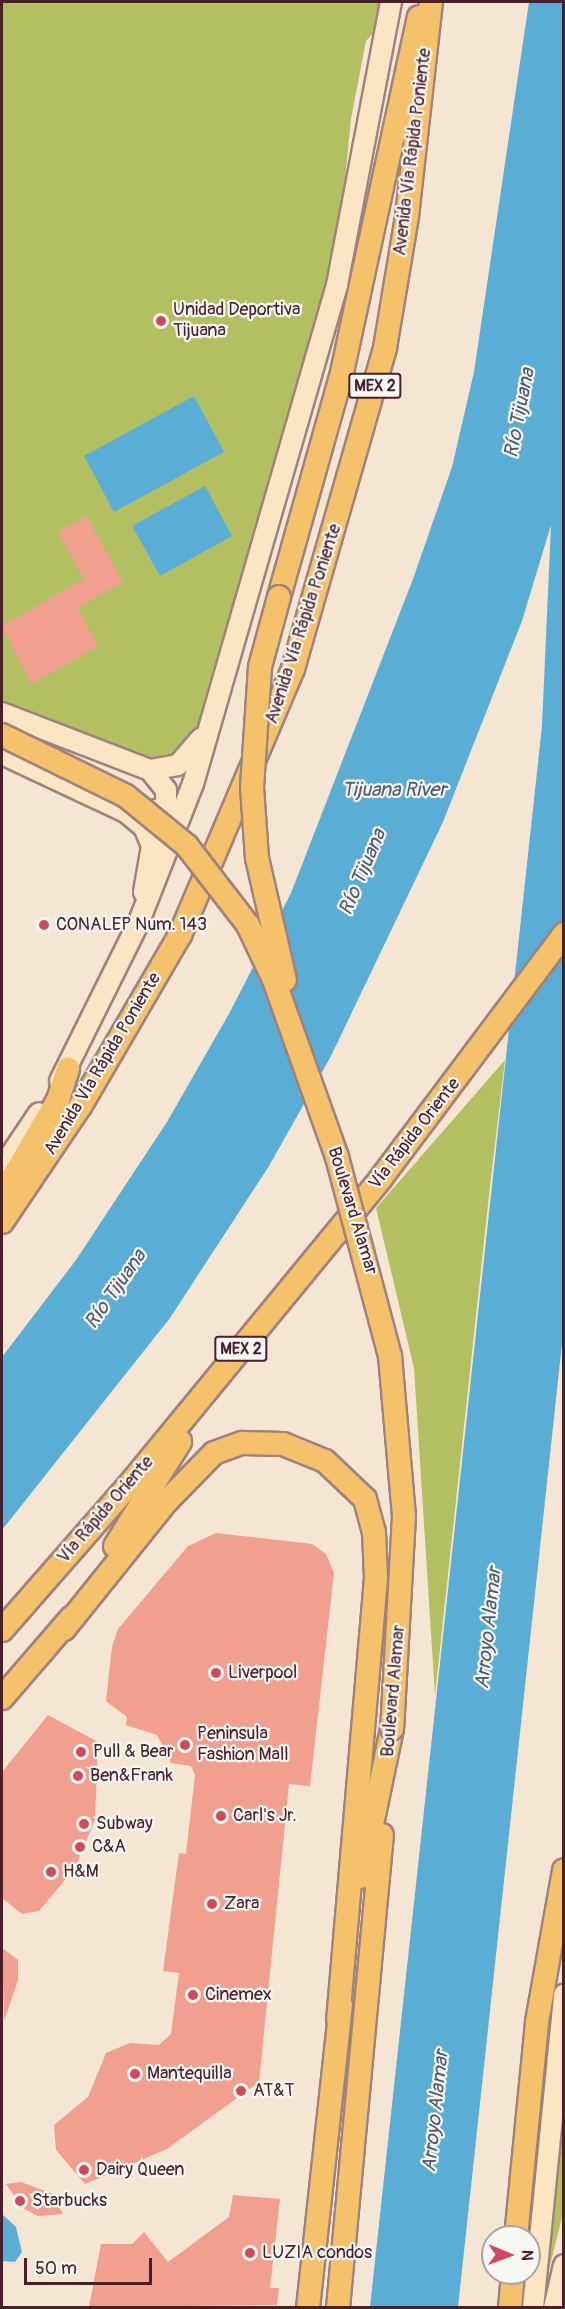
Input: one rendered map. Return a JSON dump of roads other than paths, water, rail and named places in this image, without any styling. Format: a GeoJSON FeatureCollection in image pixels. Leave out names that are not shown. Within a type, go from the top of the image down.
{"type":"FeatureCollection","features":[{"type":"Feature","properties":{"kind":"highway"},"geometry":{"type":"LineString","coordinates":[[312,1085],[264,896],[254,823],[260,667],[341,377],[423,2]]}},
{"type":"Feature","properties":{"kind":"highway","name":"Avenida Vía Rápida Poniente"},"geometry":{"type":"LineString","coordinates":[[2,1222],[81,1105],[180,935],[292,669],[385,348],[407,216],[431,2]]}},
{"type":"Feature","properties":{"kind":"highway"},"geometry":{"type":"LineString","coordinates":[[2,735],[126,796],[202,862],[254,937],[312,1085]]}},
{"type":"Feature","properties":{"kind":"highway","name":"Vía Rápida Oriente"},"geometry":{"type":"LineString","coordinates":[[2,1630],[214,1383],[471,1061],[564,934]]}},
{"type":"Feature","properties":{"kind":"highway"},"geometry":{"type":"LineString","coordinates":[[2,1196],[58,1100],[68,1069]]}},
{"type":"Feature","properties":{"kind":"highway","name":"Boulevard Alamar"},"geometry":{"type":"LineString","coordinates":[[312,1085],[375,1286],[399,1418],[404,1516],[392,1729],[338,2307]]}},
{"type":"Feature","properties":{"kind":"highway"},"geometry":{"type":"LineString","coordinates":[[64,1629],[214,1383]]}},
{"type":"Feature","properties":{"kind":"highway"},"geometry":{"type":"LineString","coordinates":[[2,1698],[64,1629],[167,1501],[214,1453],[242,1443],[283,1444],[325,1461],[365,1499],[374,1532],[376,1578],[332,2088],[308,2307]]}},
{"type":"Feature","properties":{"kind":"highway"},"geometry":{"type":"LineString","coordinates":[[338,2019],[392,1729]]}},
{"type":"Feature","properties":{"kind":"highway"},"geometry":{"type":"LineString","coordinates":[[517,2225],[537,2022],[564,1870]]}},
{"type":"Feature","properties":{"kind":"highway"},"geometry":{"type":"LineString","coordinates":[[322,2307],[332,2088]]}},
{"type":"Feature","properties":{"kind":"highway"},"geometry":{"type":"LineString","coordinates":[[510,2307],[512,2285]]}},
{"type":"Feature","properties":{"kind":"main road","name":"Avenida Vía Rápida Poniente"},"geometry":{"type":"LineString","coordinates":[[2,1168],[68,1069],[172,848],[337,285],[391,2]]}},
{"type":"Feature","properties":{"kind":"main road"},"geometry":{"type":"LineString","coordinates":[[2,713],[150,770],[166,790],[165,808],[147,815],[126,812]]}},
{"type":"Feature","properties":{"kind":"main road"},"geometry":{"type":"LineString","coordinates":[[150,770],[178,765],[208,730]]}},
{"type":"Feature","properties":{"kind":"main road"},"geometry":{"type":"LineString","coordinates":[[2,754],[126,812],[144,827],[152,846],[138,924]]}},
{"type":"Feature","properties":{"kind":"main road"},"geometry":{"type":"LineString","coordinates":[[533,2307],[564,1995]]}},
{"type":"Feature","properties":{"kind":"main road"},"geometry":{"type":"LineString","coordinates":[[554,2307],[564,2265]]}},
{"type":"Feature","properties":{"kind":"water"},"geometry":{"type":"Polygon","coordinates":[[[529,2],[563,2],[564,1325],[458,2307],[370,2307],[542,726],[551,525],[522,621],[443,822],[331,1056],[269,1166],[170,1318],[2,1530],[2,1357],[76,1260],[167,1122],[230,1012],[291,893],[413,579],[452,467],[474,372],[529,2]]]}},
{"type":"Feature","properties":{"kind":"water"},"geometry":{"type":"Polygon","coordinates":[[[194,396],[224,452],[114,512],[84,456],[194,396]]]}},
{"type":"Feature","properties":{"kind":"water"},"geometry":{"type":"Polygon","coordinates":[[[205,486],[232,536],[160,576],[132,526],[205,486]]]}},
{"type":"Feature","properties":{"kind":"water"},"geometry":{"type":"Polygon","coordinates":[[[2,2214],[16,2227],[22,2252],[15,2262],[2,2261],[2,2214]]]}},
{"type":"Feature","properties":{"kind":"place","name":"Unidad Deportiva Tijuana"},"geometry":{"type":"Point","coordinates":[161,321]}},
{"type":"Feature","properties":{"kind":"place","name":"CONALEP Num. 143"},"geometry":{"type":"Point","coordinates":[44,925]}},
{"type":"Feature","properties":{"kind":"place","name":"Liverpool"},"geometry":{"type":"Point","coordinates":[216,1673]}},
{"type":"Feature","properties":{"kind":"place","name":"Peninsula Fashion Mall"},"geometry":{"type":"Point","coordinates":[185,1745]}},
{"type":"Feature","properties":{"kind":"place","name":"Pull & Bear"},"geometry":{"type":"Point","coordinates":[81,1752]}},
{"type":"Feature","properties":{"kind":"place","name":"Ben&Frank"},"geometry":{"type":"Point","coordinates":[78,1776]}},
{"type":"Feature","properties":{"kind":"place","name":"Carl's Jr."},"geometry":{"type":"Point","coordinates":[221,1816]}},
{"type":"Feature","properties":{"kind":"place","name":"Subway"},"geometry":{"type":"Point","coordinates":[84,1824]}},
{"type":"Feature","properties":{"kind":"place","name":"C&A"},"geometry":{"type":"Point","coordinates":[80,1847]}},
{"type":"Feature","properties":{"kind":"place","name":"H&M"},"geometry":{"type":"Point","coordinates":[51,1872]}},
{"type":"Feature","properties":{"kind":"place","name":"Zara"},"geometry":{"type":"Point","coordinates":[212,1904]}},
{"type":"Feature","properties":{"kind":"place","name":"Cinemex"},"geometry":{"type":"Point","coordinates":[193,1995]}},
{"type":"Feature","properties":{"kind":"place","name":"Mantequilla"},"geometry":{"type":"Point","coordinates":[135,2074]}},
{"type":"Feature","properties":{"kind":"place","name":"AT&T"},"geometry":{"type":"Point","coordinates":[241,2091]}},
{"type":"Feature","properties":{"kind":"place","name":"Dairy Queen"},"geometry":{"type":"Point","coordinates":[84,2170]}},
{"type":"Feature","properties":{"kind":"place","name":"Starbucks"},"geometry":{"type":"Point","coordinates":[20,2201]}},
{"type":"Feature","properties":{"kind":"place","name":"LUZIA condos"},"geometry":{"type":"Point","coordinates":[250,2253]}},
{"type":"Feature","properties":{"kind":"water label","name":"Río Tijuana"},"geometry":{"type":"Point","coordinates":[519,413]}},
{"type":"Feature","properties":{"kind":"water label","name":"Tijuana River"},"geometry":{"type":"Point","coordinates":[394,789]}},
{"type":"Feature","properties":{"kind":"water label","name":"Río Tijuana"},"geometry":{"type":"Point","coordinates":[362,872]}},
{"type":"Feature","properties":{"kind":"water label","name":"Río Tijuana"},"geometry":{"type":"Point","coordinates":[115,1289]}},
{"type":"Feature","properties":{"kind":"water label","name":"Arroyo Alamar"},"geometry":{"type":"Point","coordinates":[488,1628]}},
{"type":"Feature","properties":{"kind":"water label","name":"Arroyo Alamar"},"geometry":{"type":"Point","coordinates":[435,2111]}}]}
